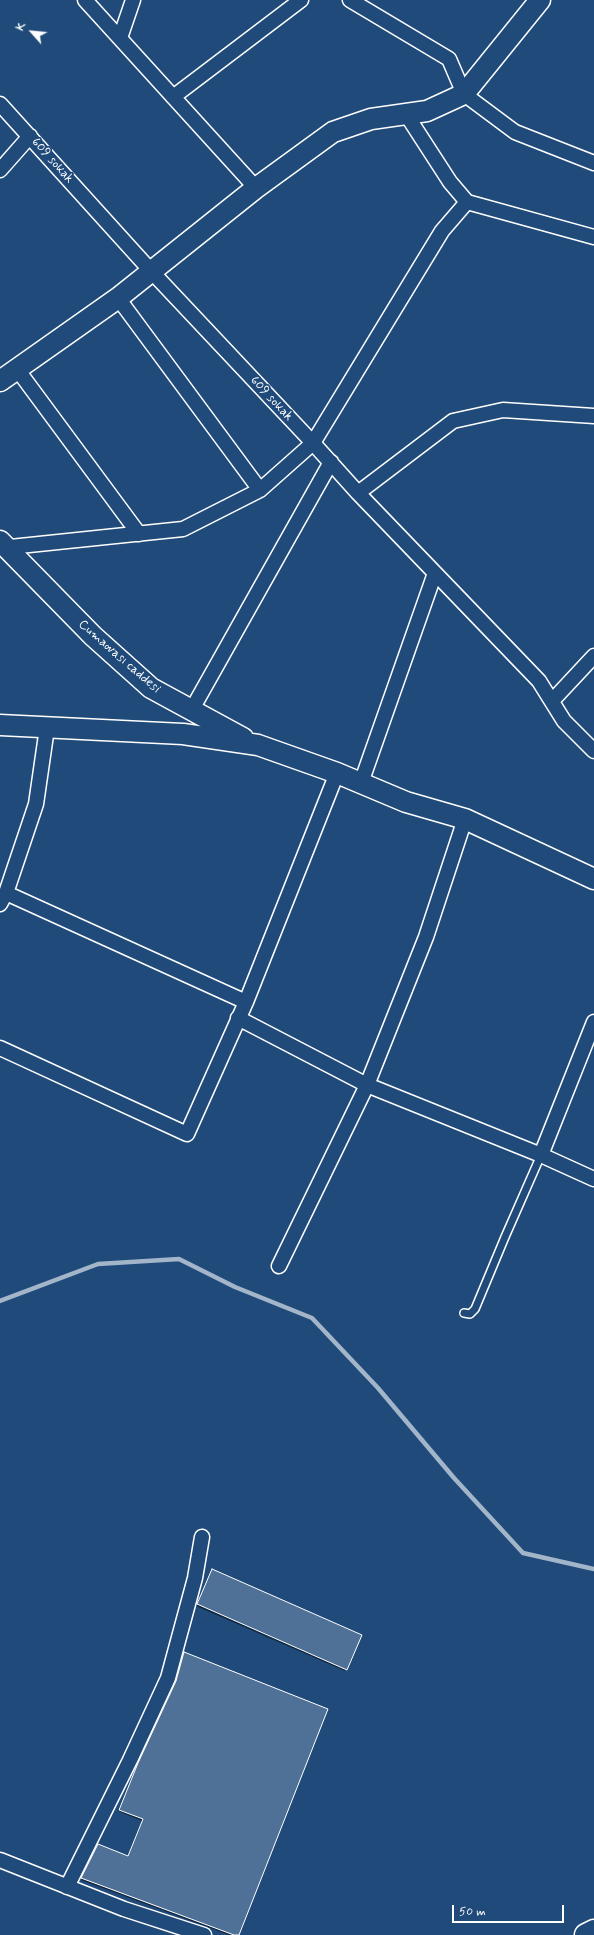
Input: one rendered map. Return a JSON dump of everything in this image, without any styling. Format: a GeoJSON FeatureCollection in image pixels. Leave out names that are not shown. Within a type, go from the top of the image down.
{"type":"FeatureCollection","features":[{"type":"Feature","properties":{"kind":"main road"},"geometry":{"type":"LineString","coordinates":[[0,380],[118,298],[256,188],[333,132],[371,119],[427,111],[464,94],[540,0]]}},
{"type":"Feature","properties":{"kind":"main road","name":"Cumaovası caddesi"},"geometry":{"type":"LineString","coordinates":[[2,546],[93,636],[151,688],[191,711],[258,745]]}},
{"type":"Feature","properties":{"kind":"main road"},"geometry":{"type":"LineString","coordinates":[[0,725],[183,734],[258,745],[337,773],[406,802],[465,819],[594,879]]}},
{"type":"Feature","properties":{"kind":"main road"},"geometry":{"type":"LineString","coordinates":[[586,1935],[594,1931]]}},
{"type":"Feature","properties":{"kind":"street"},"geometry":{"type":"LineString","coordinates":[[85,0],[256,188]]}},
{"type":"Feature","properties":{"kind":"street"},"geometry":{"type":"LineString","coordinates":[[120,38],[133,0]]}},
{"type":"Feature","properties":{"kind":"street"},"geometry":{"type":"LineString","coordinates":[[173,97],[301,0]]}},
{"type":"Feature","properties":{"kind":"street"},"geometry":{"type":"LineString","coordinates":[[350,0],[449,59],[464,94],[515,132],[594,163]]}},
{"type":"Feature","properties":{"kind":"street","name":"609 sokak"},"geometry":{"type":"LineString","coordinates":[[0,104],[152,272],[331,462],[358,493],[539,681],[564,721],[594,751]]}},
{"type":"Feature","properties":{"kind":"street"},"geometry":{"type":"LineString","coordinates":[[406,114],[450,182],[467,202],[594,237]]}},
{"type":"Feature","properties":{"kind":"street"},"geometry":{"type":"LineString","coordinates":[[0,170],[30,136]]}},
{"type":"Feature","properties":{"kind":"street"},"geometry":{"type":"LineString","coordinates":[[2,546],[183,529],[260,490],[313,443],[442,231],[467,202]]}},
{"type":"Feature","properties":{"kind":"street"},"geometry":{"type":"LineString","coordinates":[[118,298],[260,490]]}},
{"type":"Feature","properties":{"kind":"street"},"geometry":{"type":"LineString","coordinates":[[17,369],[139,534]]}},
{"type":"Feature","properties":{"kind":"street"},"geometry":{"type":"LineString","coordinates":[[358,493],[453,422],[503,410],[594,416]]}},
{"type":"Feature","properties":{"kind":"street"},"geometry":{"type":"LineString","coordinates":[[191,711],[331,462]]}},
{"type":"Feature","properties":{"kind":"street"},"geometry":{"type":"LineString","coordinates":[[361,783],[434,572]]}},
{"type":"Feature","properties":{"kind":"street"},"geometry":{"type":"LineString","coordinates":[[552,701],[594,656]]}},
{"type":"Feature","properties":{"kind":"street"},"geometry":{"type":"LineString","coordinates":[[47,728],[36,804],[3,898],[246,1002]]}},
{"type":"Feature","properties":{"kind":"street"},"geometry":{"type":"LineString","coordinates":[[0,1048],[187,1134],[246,1002],[337,773]]}},
{"type":"Feature","properties":{"kind":"street"},"geometry":{"type":"LineString","coordinates":[[278,1266],[367,1085],[426,937],[465,819]]}},
{"type":"Feature","properties":{"kind":"street"},"geometry":{"type":"LineString","coordinates":[[238,1018],[367,1085],[541,1155],[594,1180]]}},
{"type":"Feature","properties":{"kind":"street"},"geometry":{"type":"LineString","coordinates":[[541,1155],[594,1022]]}},
{"type":"Feature","properties":{"kind":"street"},"geometry":{"type":"LineString","coordinates":[[67,1886],[130,1760],[168,1678],[195,1578],[202,1537]]}},
{"type":"Feature","properties":{"kind":"street"},"geometry":{"type":"LineString","coordinates":[[0,1860],[124,1909],[204,1935]]}},
{"type":"Feature","properties":{"kind":"lane"},"geometry":{"type":"LineString","coordinates":[[464,1313],[470,1314],[476,1310],[505,1237],[541,1155]]}},
{"type":"Feature","properties":{"kind":"building"},"geometry":{"type":"Polygon","coordinates":[[[212,1569],[362,1635],[347,1670],[197,1604],[212,1569]]]}},
{"type":"Feature","properties":{"kind":"building"},"geometry":{"type":"Polygon","coordinates":[[[184,1652],[328,1709],[239,1935],[234,1935],[81,1878],[98,1844],[128,1856],[143,1819],[119,1810],[138,1763],[176,1681],[184,1652]]]}},
{"type":"Feature","properties":{"kind":"waterway"},"geometry":{"type":"LineString","coordinates":[[0,1301],[98,1264],[179,1259],[235,1287],[312,1318],[378,1388],[454,1478],[523,1553],[594,1569]]}}]}
